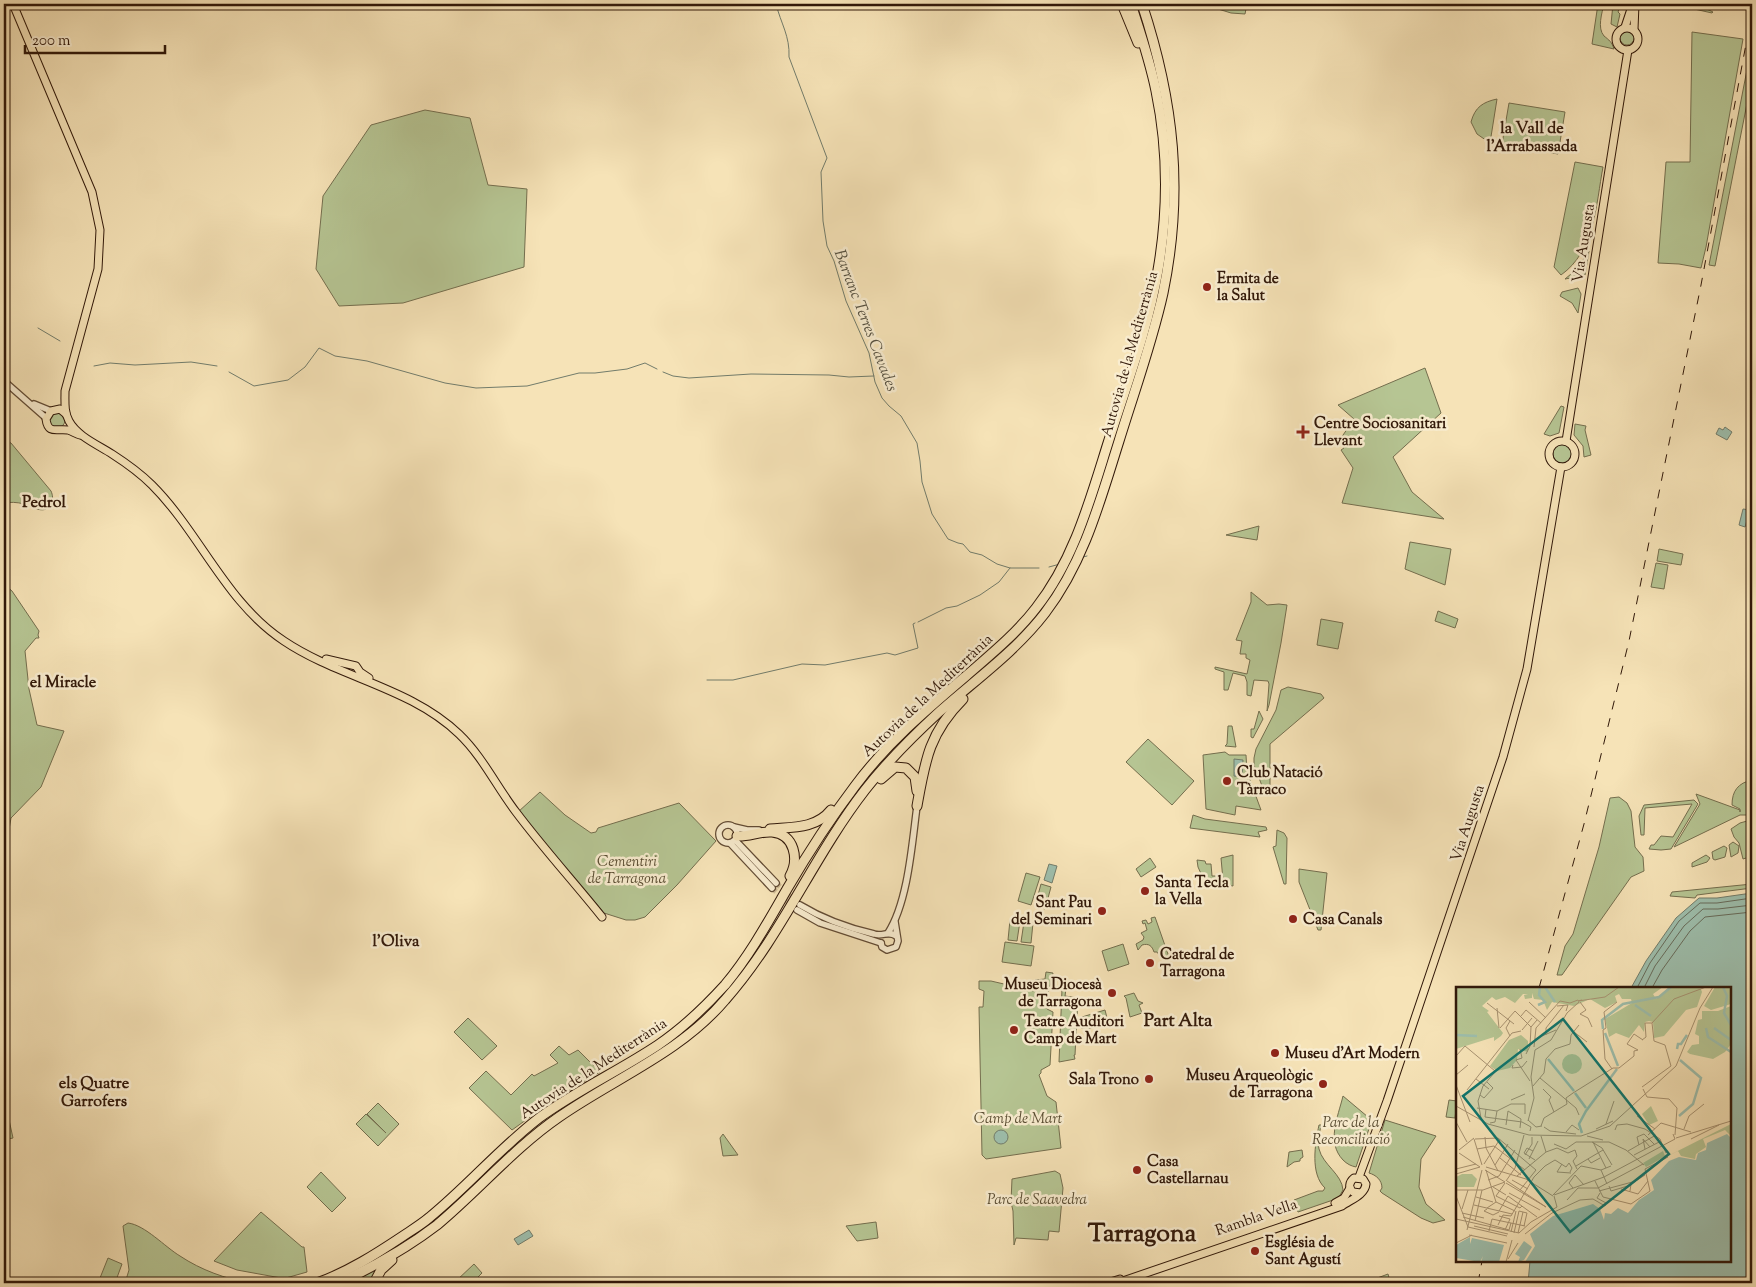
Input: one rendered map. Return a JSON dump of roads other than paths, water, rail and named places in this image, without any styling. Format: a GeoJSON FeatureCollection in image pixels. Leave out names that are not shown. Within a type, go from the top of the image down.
{"type":"FeatureCollection","features":[{"type":"Feature","properties":{"kind":"highway"},"geometry":{"type":"LineString","coordinates":[[1122,4],[1144,56],[1153,95],[1165,168]]}},
{"type":"Feature","properties":{"kind":"highway","name":"Autovia de la Mediterrània"},"geometry":{"type":"LineString","coordinates":[[317,1283],[376,1254],[428,1220],[496,1154],[538,1119],[575,1094],[660,1044],[682,1027],[714,997],[754,948],[808,853],[857,783],[913,724],[1015,632],[1036,608],[1063,567],[1074,544],[1092,492],[1153,296],[1162,240],[1165,168],[1162,132],[1157,94],[1148,56],[1131,4]]}},
{"type":"Feature","properties":{"kind":"highway","name":"Autovia de la Mediterrània"},"geometry":{"type":"LineString","coordinates":[[339,1283],[379,1262],[418,1238],[474,1192],[534,1135],[578,1104],[665,1053],[688,1036],[722,1004],[763,953],[838,828],[872,782],[901,749],[938,714],[1002,659],[1044,614],[1061,590],[1086,542],[1153,331],[1162,298],[1171,244],[1174,204],[1172,132],[1166,90],[1143,4]]}},
{"type":"Feature","properties":{"kind":"highway"},"geometry":{"type":"LineString","coordinates":[[917,806],[926,760],[938,730],[955,707],[1002,659]]}},
{"type":"Feature","properties":{"kind":"highway"},"geometry":{"type":"LineString","coordinates":[[838,828],[848,819],[882,778],[895,767],[906,768],[915,777],[917,806]]}},
{"type":"Feature","properties":{"kind":"highway"},"geometry":{"type":"LineString","coordinates":[[769,829],[815,824],[830,812],[847,790],[857,783]]}},
{"type":"Feature","properties":{"kind":"highway"},"geometry":{"type":"LineString","coordinates":[[734,840],[776,833],[789,842],[794,851],[795,861],[792,871],[765,922],[754,948]]}},
{"type":"Feature","properties":{"kind":"highway"},"geometry":{"type":"LineString","coordinates":[[374,1283],[388,1262],[436,1227],[474,1192]]}},
{"type":"Feature","properties":{"kind":"main road"},"geometry":{"type":"LineString","coordinates":[[13,4],[92,192],[100,230],[98,269],[66,391],[66,426],[60,430]]}},
{"type":"Feature","properties":{"kind":"main road"},"geometry":{"type":"LineString","coordinates":[[1634,4],[1634,29],[1638,35],[1638,42],[1634,48],[1628,50],[1619,47],[1616,40],[1617,33],[1625,27],[1634,4]]}},
{"type":"Feature","properties":{"kind":"main road"},"geometry":{"type":"LineString","coordinates":[[1625,27],[1634,29]]}},
{"type":"Feature","properties":{"kind":"main road","name":"Via Augusta"},"geometry":{"type":"LineString","coordinates":[[1566,441],[1628,50]]}},
{"type":"Feature","properties":{"kind":"main road"},"geometry":{"type":"LineString","coordinates":[[66,391],[46,418],[50,429],[67,430],[84,437],[130,466],[170,506],[235,594],[260,622],[285,642],[315,657],[356,666],[360,672],[376,685],[409,700],[438,717],[468,743],[482,760],[517,814],[602,917]]}},
{"type":"Feature","properties":{"kind":"main road"},"geometry":{"type":"LineString","coordinates":[[52,410],[60,409],[84,437]]}},
{"type":"Feature","properties":{"kind":"main road"},"geometry":{"type":"LineString","coordinates":[[1566,441],[1573,445],[1575,456],[1570,465],[1561,467],[1552,462],[1549,450],[1555,442],[1566,441]]}},
{"type":"Feature","properties":{"kind":"main road","name":"Via Augusta"},"geometry":{"type":"LineString","coordinates":[[1359,1177],[1464,878],[1503,757],[1527,668],[1561,467]]}},
{"type":"Feature","properties":{"kind":"main road"},"geometry":{"type":"LineString","coordinates":[[1359,1177],[1366,1184],[1365,1189],[1361,1193],[1353,1192],[1350,1188],[1352,1180],[1359,1177]]}},
{"type":"Feature","properties":{"kind":"main road","name":"Rambla Vella"},"geometry":{"type":"LineString","coordinates":[[1107,1283],[1338,1203],[1344,1198],[1350,1188]]}},
{"type":"Feature","properties":{"kind":"main road","name":"Rambla Vella"},"geometry":{"type":"LineString","coordinates":[[1119,1283],[1342,1206],[1361,1193]]}},
{"type":"Feature","properties":{"kind":"street"},"geometry":{"type":"LineString","coordinates":[[4,381],[17,394],[30,402],[52,410]]}},
{"type":"Feature","properties":{"kind":"street"},"geometry":{"type":"LineString","coordinates":[[30,402],[46,418]]}},
{"type":"Feature","properties":{"kind":"street"},"geometry":{"type":"LineString","coordinates":[[896,936],[893,934],[876,935],[798,908],[820,923],[881,943],[884,949],[893,950],[897,945],[895,922],[906,877],[917,806]]}},
{"type":"Feature","properties":{"kind":"street"},"geometry":{"type":"LineString","coordinates":[[734,840],[723,842],[719,835],[722,828],[729,826],[747,830],[769,829]]}},
{"type":"Feature","properties":{"kind":"street"},"geometry":{"type":"LineString","coordinates":[[729,826],[734,828],[734,840],[774,885]]}},
{"type":"Feature","properties":{"kind":"street"},"geometry":{"type":"LineString","coordinates":[[881,943],[895,922]]}},
{"type":"Feature","properties":{"kind":"water"},"geometry":{"type":"Polygon","coordinates":[[[1725,427],[1732,432],[1727,440],[1716,434],[1719,428],[1723,430],[1725,427]]]}},
{"type":"Feature","properties":{"kind":"water"},"geometry":{"type":"Polygon","coordinates":[[[1743,509],[1750,510],[1745,527],[1739,525],[1743,509]]]}},
{"type":"Feature","properties":{"kind":"water"},"geometry":{"type":"Polygon","coordinates":[[[1234,759],[1243,760],[1242,777],[1234,776],[1234,759]]]}},
{"type":"Feature","properties":{"kind":"water"},"geometry":{"type":"Polygon","coordinates":[[[1049,864],[1057,866],[1052,883],[1044,880],[1049,864]]]}},
{"type":"Feature","properties":{"kind":"water"},"geometry":{"type":"Polygon","coordinates":[[[1752,893],[1752,1283],[1528,1283],[1530,1262],[1731,1262],[1731,987],[1632,987],[1646,961],[1676,918],[1699,898],[1717,898],[1752,893]]]}},
{"type":"Feature","properties":{"kind":"water"},"geometry":{"type":"Polygon","coordinates":[[[998,1130],[1004,1130],[1008,1137],[1004,1144],[998,1144],[994,1140],[994,1134],[998,1130]]]}},
{"type":"Feature","properties":{"kind":"water"},"geometry":{"type":"Polygon","coordinates":[[[529,1230],[533,1236],[518,1245],[514,1239],[529,1230]]]}},
{"type":"Feature","properties":{"kind":"waterway","name":"Barranc Terres Cavades"},"geometry":{"type":"LineString","coordinates":[[776,4],[787,36],[789,57],[827,158],[821,172],[823,221],[827,246],[834,261],[846,301],[869,353],[875,382],[882,398],[901,416],[917,443],[922,482],[932,514],[948,539],[963,544],[970,552],[982,555],[997,564],[1010,568],[1039,568]]}},
{"type":"Feature","properties":{"kind":"waterway"},"geometry":{"type":"LineString","coordinates":[[38,328],[60,341]]}},
{"type":"Feature","properties":{"kind":"waterway"},"geometry":{"type":"LineString","coordinates":[[229,372],[254,386],[288,380],[305,367],[319,348],[335,356],[367,361],[445,383],[476,388],[527,386],[579,373],[627,369],[645,363],[657,369]]}},
{"type":"Feature","properties":{"kind":"waterway"},"geometry":{"type":"LineString","coordinates":[[94,366],[110,363],[135,365],[191,362],[217,366]]}},
{"type":"Feature","properties":{"kind":"waterway"},"geometry":{"type":"LineString","coordinates":[[663,372],[673,376],[689,378],[751,374],[874,376]]}},
{"type":"Feature","properties":{"kind":"waterway","name":"Barranc Terres Cavades"},"geometry":{"type":"LineString","coordinates":[[1083,557],[1087,556]]}},
{"type":"Feature","properties":{"kind":"waterway","name":"Barranc Terres Cavades"},"geometry":{"type":"LineString","coordinates":[[1049,567],[1060,564]]}},
{"type":"Feature","properties":{"kind":"waterway"},"geometry":{"type":"LineString","coordinates":[[918,622],[946,608],[957,606],[980,595],[999,582],[1010,568]]}},
{"type":"Feature","properties":{"kind":"waterway"},"geometry":{"type":"LineString","coordinates":[[707,680],[733,680],[802,664],[825,665],[887,653],[895,655],[918,648],[913,624],[915,623]]}},
{"type":"Feature","properties":{"kind":"tunnel"},"geometry":{"type":"LineString","coordinates":[[776,883],[796,902]]}},
{"type":"Feature","properties":{"kind":"tunnel"},"geometry":{"type":"LineString","coordinates":[[772,888],[792,906]]}},
{"type":"Feature","properties":{"kind":"railway"},"geometry":{"type":"LineString","coordinates":[[1539,987],[1584,824],[1629,641],[1701,285],[1752,12]]}},
{"type":"Feature","properties":{"kind":"railway"},"geometry":{"type":"LineString","coordinates":[[1478,1283],[1482,1262]]}},
{"type":"Feature","properties":{"kind":"place","name":"Ermita de la Salut"},"geometry":{"type":"Point","coordinates":[1207,287]}},
{"type":"Feature","properties":{"kind":"place","name":"Centre Sociosanitari Llevant"},"geometry":{"type":"Point","coordinates":[1303,432]}},
{"type":"Feature","properties":{"kind":"place","name":"Club Natació Tàrraco"},"geometry":{"type":"Point","coordinates":[1227,781]}},
{"type":"Feature","properties":{"kind":"place","name":"Santa Tecla la Vella"},"geometry":{"type":"Point","coordinates":[1145,891]}},
{"type":"Feature","properties":{"kind":"place","name":"Sant Pau del Seminari"},"geometry":{"type":"Point","coordinates":[1102,911]}},
{"type":"Feature","properties":{"kind":"place","name":"Casa Canals"},"geometry":{"type":"Point","coordinates":[1293,919]}},
{"type":"Feature","properties":{"kind":"place","name":"Catedral de Tarragona"},"geometry":{"type":"Point","coordinates":[1150,963]}},
{"type":"Feature","properties":{"kind":"place","name":"Museu Diocesà de Tarragona"},"geometry":{"type":"Point","coordinates":[1112,993]}},
{"type":"Feature","properties":{"kind":"place","name":"Teatre Auditori Camp de Mart"},"geometry":{"type":"Point","coordinates":[1014,1030]}},
{"type":"Feature","properties":{"kind":"place","name":"Museu d'Art Modern"},"geometry":{"type":"Point","coordinates":[1275,1053]}},
{"type":"Feature","properties":{"kind":"place","name":"Sala Trono"},"geometry":{"type":"Point","coordinates":[1149,1079]}},
{"type":"Feature","properties":{"kind":"place","name":"Museu Arqueològic de Tarragona"},"geometry":{"type":"Point","coordinates":[1323,1084]}},
{"type":"Feature","properties":{"kind":"place","name":"Casa Castellarnau"},"geometry":{"type":"Point","coordinates":[1137,1170]}},
{"type":"Feature","properties":{"kind":"place","name":"Església de Sant Agustí"},"geometry":{"type":"Point","coordinates":[1255,1251]}},
{"type":"Feature","properties":{"kind":"district","name":"la Vall de l'Arrabassada"},"geometry":{"type":"Point","coordinates":[1532,136]}},
{"type":"Feature","properties":{"kind":"district","name":"Pedrol"},"geometry":{"type":"Point","coordinates":[44,501]}},
{"type":"Feature","properties":{"kind":"district","name":"el Miracle"},"geometry":{"type":"Point","coordinates":[63,681]}},
{"type":"Feature","properties":{"kind":"district","name":"l'Oliva"},"geometry":{"type":"Point","coordinates":[396,940]}},
{"type":"Feature","properties":{"kind":"district","name":"Part Alta"},"geometry":{"type":"Point","coordinates":[1178,1020]}},
{"type":"Feature","properties":{"kind":"district","name":"els Quatre Garrofers"},"geometry":{"type":"Point","coordinates":[94,1091]}},
{"type":"Feature","properties":{"kind":"district","name":"Tarragona"},"geometry":{"type":"Point","coordinates":[1142,1232]}},
{"type":"Feature","properties":{"kind":"park label","name":"Cementiri de Tarragona"},"geometry":{"type":"Point","coordinates":[627,870]}},
{"type":"Feature","properties":{"kind":"park label","name":"Camp de Mart"},"geometry":{"type":"Point","coordinates":[1018,1118]}},
{"type":"Feature","properties":{"kind":"park label","name":"Parc de la Reconciliació"},"geometry":{"type":"Point","coordinates":[1351,1130]}},
{"type":"Feature","properties":{"kind":"park label","name":"Parc de Saavedra"},"geometry":{"type":"Point","coordinates":[1037,1199]}}]}
